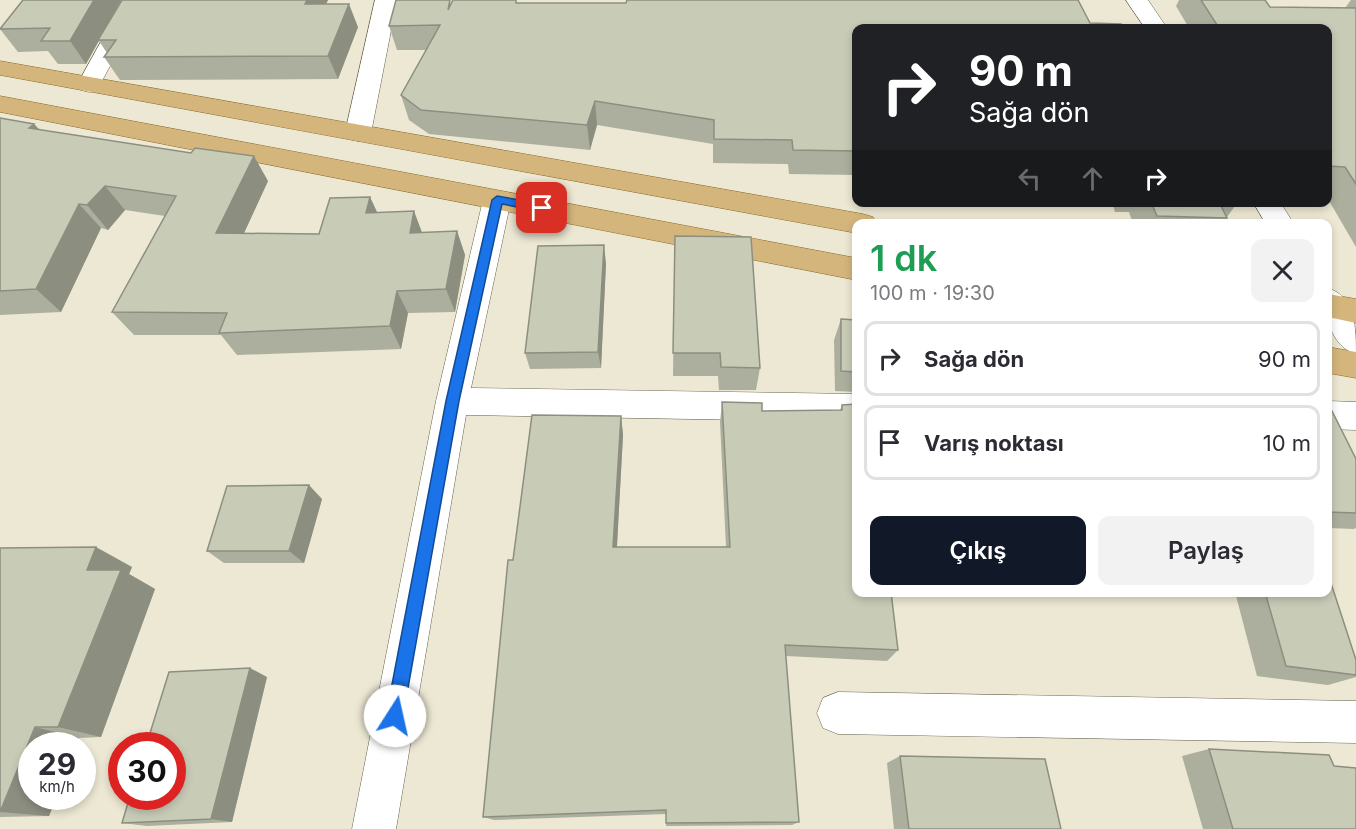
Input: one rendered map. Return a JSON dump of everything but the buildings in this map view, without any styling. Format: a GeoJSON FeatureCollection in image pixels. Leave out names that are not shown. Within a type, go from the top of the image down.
{"type":"FeatureCollection","features":[{"type":"Feature","properties":{"kind":"main road"},"geometry":{"type":"LineString","coordinates":[[0,68],[852,222]]}},
{"type":"Feature","properties":{"kind":"main road"},"geometry":{"type":"LineString","coordinates":[[0,104],[852,268]]}},
{"type":"Feature","properties":{"kind":"main road"},"geometry":{"type":"LineString","coordinates":[[1332,361],[1356,365]]}},
{"type":"Feature","properties":{"kind":"street"},"geometry":{"type":"LineString","coordinates":[[89,84],[135,0]]}},
{"type":"Feature","properties":{"kind":"street"},"geometry":{"type":"LineString","coordinates":[[358,133],[386,0]]}},
{"type":"Feature","properties":{"kind":"street"},"geometry":{"type":"LineString","coordinates":[[1137,0],[1153,24]]}},
{"type":"Feature","properties":{"kind":"street"},"geometry":{"type":"LineString","coordinates":[[374,829],[452,401],[497,200]]}},
{"type":"Feature","properties":{"kind":"street"},"geometry":{"type":"LineString","coordinates":[[1336,306],[1356,342]]}},
{"type":"Feature","properties":{"kind":"street"},"geometry":{"type":"LineString","coordinates":[[452,401],[852,408]]}},
{"type":"Feature","properties":{"kind":"street"},"geometry":{"type":"LineString","coordinates":[[1332,415],[1356,416]]}},
{"type":"Feature","properties":{"kind":"street"},"geometry":{"type":"LineString","coordinates":[[838,713],[1356,722]]}},
{"type":"Feature","properties":{"kind":"route"},"geometry":{"type":"LineString","coordinates":[[395,716],[452,401],[497,200],[542,208]]}}]}
